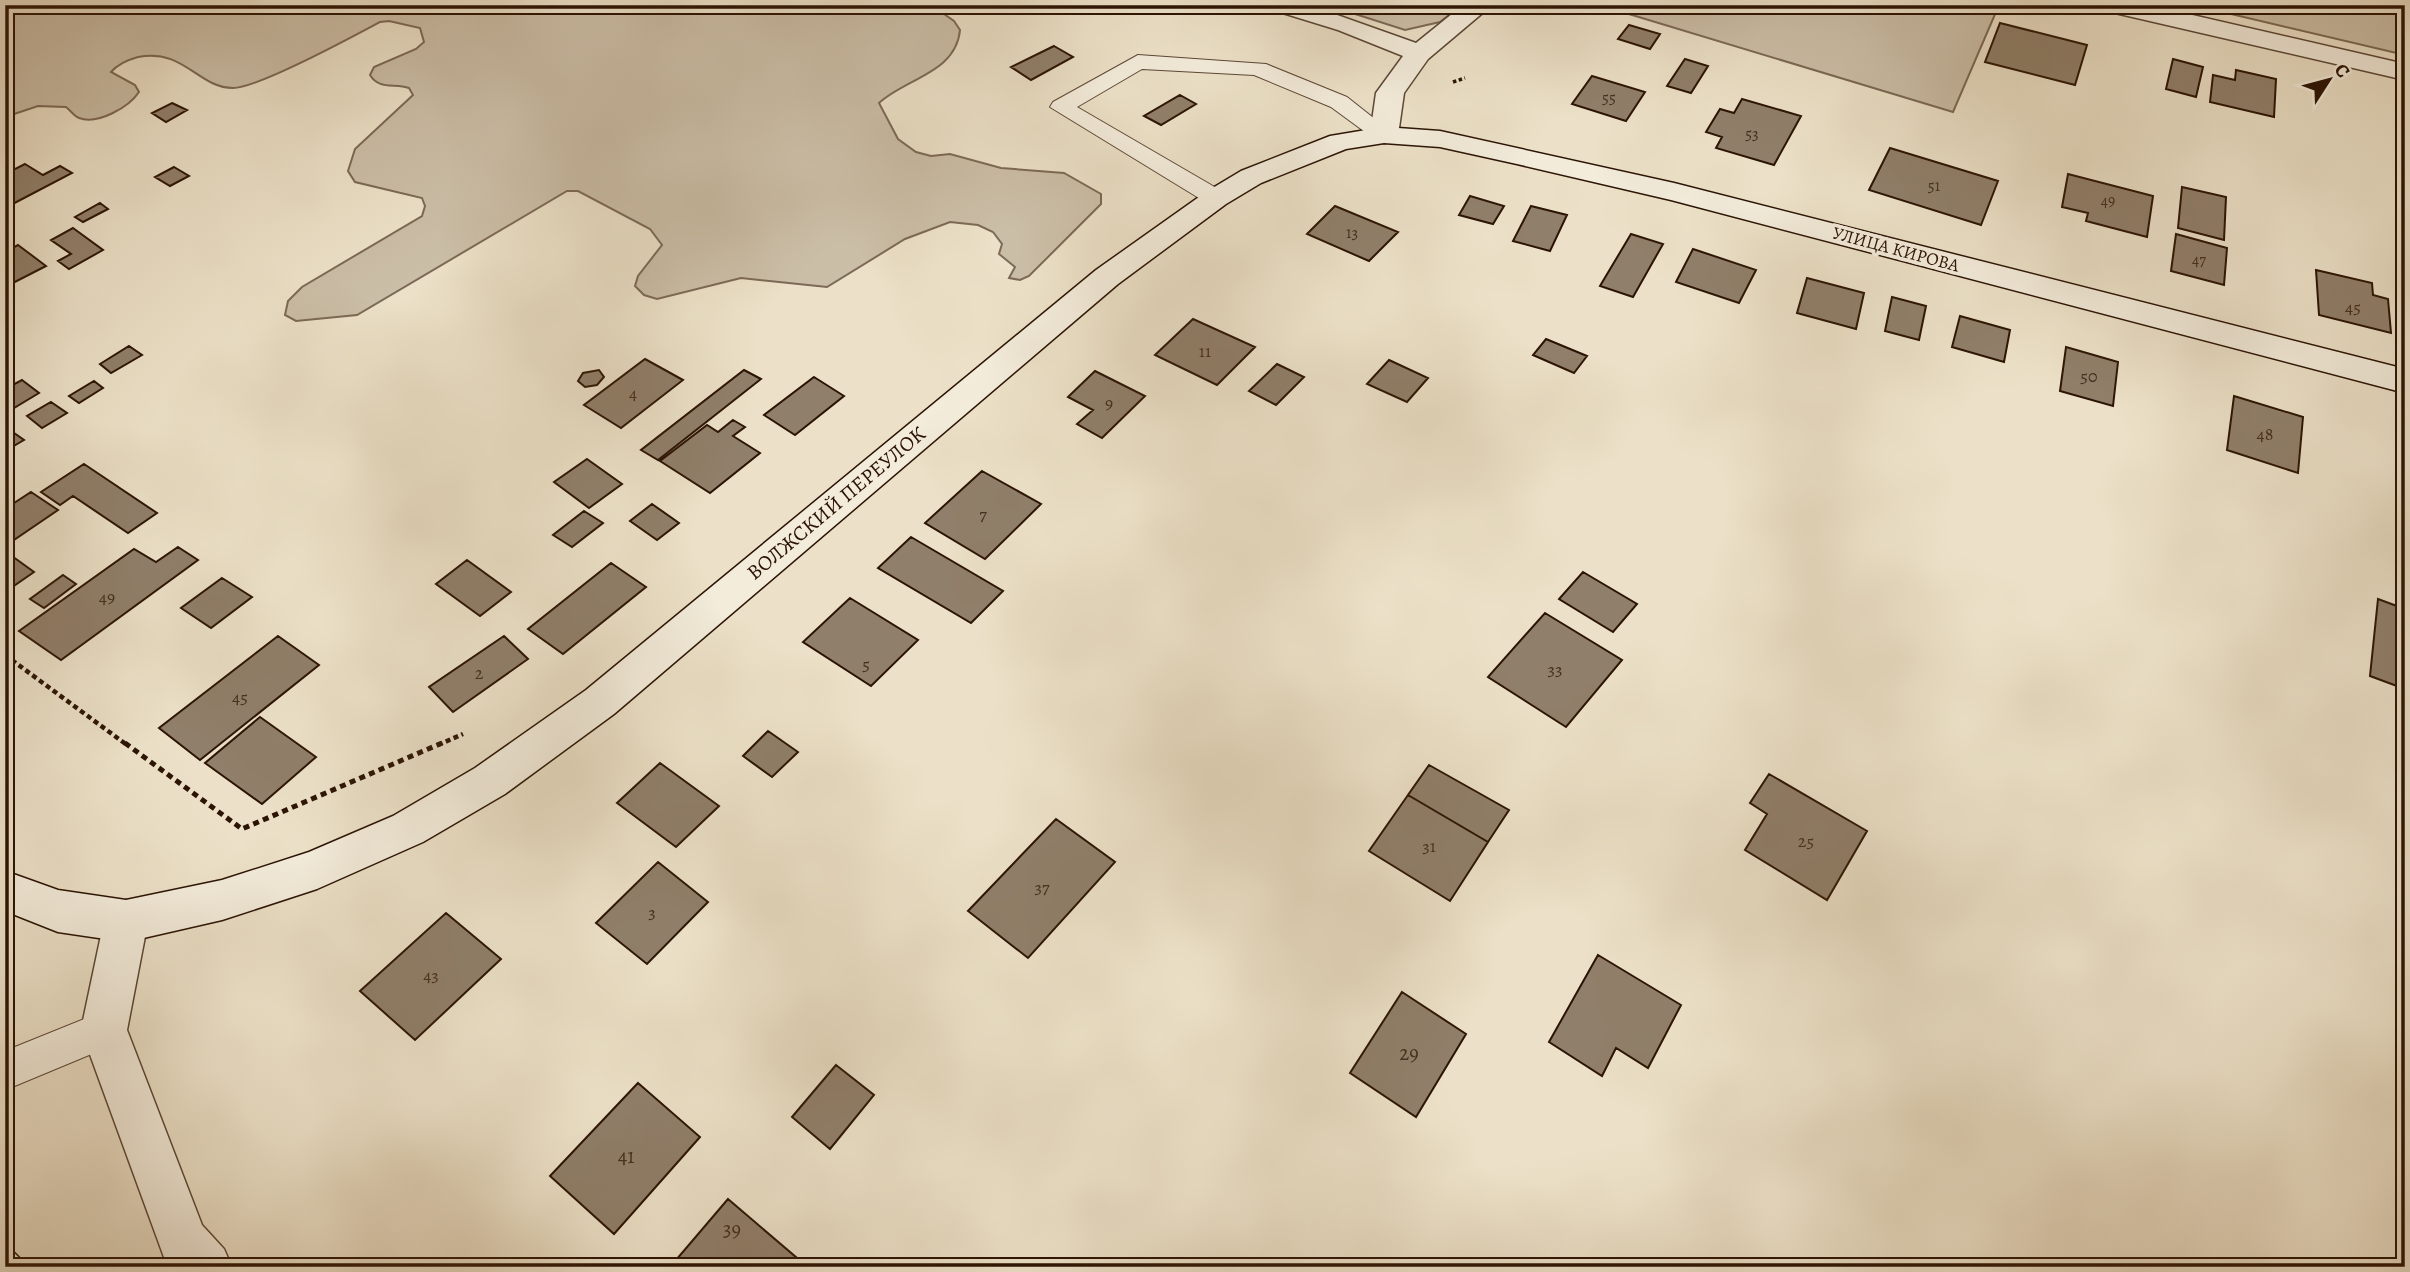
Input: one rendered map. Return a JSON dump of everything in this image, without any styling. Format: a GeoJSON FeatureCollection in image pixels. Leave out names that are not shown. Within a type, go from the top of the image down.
{"type":"FeatureCollection","features":[{"type":"Feature","properties":{"kind":"main road"},"geometry":{"type":"LineString","coordinates":[[1282,5],[1347,25],[1419,53]]}},
{"type":"Feature","properties":{"kind":"main road"},"geometry":{"type":"LineString","coordinates":[[1384,135],[1390,93],[1419,53],[1479,5]]}},
{"type":"Feature","properties":{"kind":"main road"},"geometry":{"type":"LineString","coordinates":[[2115,5],[2405,72]]}},
{"type":"Feature","properties":{"kind":"main road","name":"ВОЛЖСКИЙ ПЕРЕУЛОК"},"geometry":{"type":"LineString","coordinates":[[127,921],[222,900],[317,869],[408,829],[490,781],[600,702],[1107,277],[1216,198],[1293,158],[1340,142],[1384,135]]}},
{"type":"Feature","properties":{"kind":"main road","name":"УЛИЦА КИРОВА"},"geometry":{"type":"LineString","coordinates":[[1384,135],[1440,139],[1674,192],[2405,381]]}},
{"type":"Feature","properties":{"kind":"main road"},"geometry":{"type":"LineString","coordinates":[[5,891],[58,911],[127,921],[104,1030],[183,1242],[206,1267]]}},
{"type":"Feature","properties":{"kind":"lane"},"geometry":{"type":"LineString","coordinates":[[1216,198],[1061,107],[1138,62],[1258,69],[1339,102],[1384,135]]}},
{"type":"Feature","properties":{"kind":"lane"},"geometry":{"type":"LineString","coordinates":[[5,1071],[104,1030]]}},
{"type":"Feature","properties":{"kind":"path"},"geometry":{"type":"LineString","coordinates":[[5,655],[242,829],[476,729]]}},
{"type":"Feature","properties":{"kind":"shaded area"},"geometry":{"type":"Polygon","coordinates":[[[5,5],[931,5],[954,21],[960,30],[956,44],[940,65],[879,103],[898,139],[916,152],[931,156],[950,154],[1001,168],[1064,173],[1101,194],[1101,204],[1029,276],[1020,280],[1009,278],[1015,267],[999,254],[1002,244],[993,232],[978,225],[950,222],[905,239],[827,287],[741,278],[657,299],[644,295],[635,286],[638,276],[662,245],[650,229],[578,191],[567,191],[357,315],[296,321],[285,315],[288,301],[302,287],[422,216],[425,206],[422,198],[355,182],[348,171],[355,149],[413,95],[409,88],[378,83],[370,75],[374,67],[416,49],[424,42],[420,28],[389,21],[380,22],[284,71],[233,88],[210,82],[167,58],[138,57],[111,72],[135,85],[139,92],[128,103],[104,117],[87,120],[77,117],[66,107],[38,106],[5,117],[5,5]]]}},
{"type":"Feature","properties":{"kind":"shaded area"},"geometry":{"type":"Polygon","coordinates":[[[1327,5],[1462,5],[1440,22],[1405,30],[1327,5]]]}},
{"type":"Feature","properties":{"kind":"shaded area"},"geometry":{"type":"Polygon","coordinates":[[[1599,5],[1999,5],[1953,112],[1599,5]]]}},
{"type":"Feature","properties":{"kind":"shaded area"},"geometry":{"type":"Polygon","coordinates":[[[2193,5],[2405,5],[2405,55],[2193,5]]]}},
{"type":"Feature","properties":{"kind":"building"},"geometry":{"type":"Polygon","coordinates":[[[2000,23],[2087,45],[2075,85],[1985,62],[2000,23]]]}},
{"type":"Feature","properties":{"kind":"building"},"geometry":{"type":"Polygon","coordinates":[[[1629,25],[1660,34],[1650,49],[1618,39],[1629,25]]]}},
{"type":"Feature","properties":{"kind":"building"},"geometry":{"type":"Polygon","coordinates":[[[1054,46],[1073,57],[1031,80],[1011,67],[1054,46]]]}},
{"type":"Feature","properties":{"kind":"building"},"geometry":{"type":"Polygon","coordinates":[[[1685,59],[1708,66],[1691,93],[1667,86],[1685,59]]]}},
{"type":"Feature","properties":{"kind":"building"},"geometry":{"type":"Polygon","coordinates":[[[2173,59],[2203,67],[2196,97],[2166,89],[2173,59]]]}},
{"type":"Feature","properties":{"kind":"building"},"geometry":{"type":"Polygon","coordinates":[[[2236,70],[2276,79],[2274,117],[2210,102],[2213,75],[2235,80],[2236,70]]]}},
{"type":"Feature","properties":{"kind":"building"},"geometry":{"type":"Polygon","coordinates":[[[1592,76],[1645,92],[1626,121],[1572,104],[1592,76]]]}},
{"type":"Feature","properties":{"kind":"building"},"geometry":{"type":"Polygon","coordinates":[[[1180,95],[1196,104],[1161,125],[1144,116],[1180,95]]]}},
{"type":"Feature","properties":{"kind":"building"},"geometry":{"type":"Polygon","coordinates":[[[1742,99],[1801,116],[1774,165],[1716,148],[1722,137],[1706,132],[1720,109],[1734,113],[1742,99]]]}},
{"type":"Feature","properties":{"kind":"building"},"geometry":{"type":"Polygon","coordinates":[[[172,103],[187,110],[166,122],[152,113],[172,103]]]}},
{"type":"Feature","properties":{"kind":"building"},"geometry":{"type":"Polygon","coordinates":[[[1890,148],[1998,181],[1981,225],[1869,190],[1890,148]]]}},
{"type":"Feature","properties":{"kind":"building"},"geometry":{"type":"Polygon","coordinates":[[[25,164],[43,175],[60,166],[72,173],[5,208],[5,174],[25,164]]]}},
{"type":"Feature","properties":{"kind":"building"},"geometry":{"type":"Polygon","coordinates":[[[174,167],[189,176],[170,186],[155,177],[174,167]]]}},
{"type":"Feature","properties":{"kind":"building"},"geometry":{"type":"Polygon","coordinates":[[[2068,174],[2153,196],[2147,237],[2086,221],[2088,213],[2062,207],[2068,174]]]}},
{"type":"Feature","properties":{"kind":"building"},"geometry":{"type":"Polygon","coordinates":[[[2182,187],[2226,197],[2224,240],[2178,228],[2182,187]]]}},
{"type":"Feature","properties":{"kind":"building"},"geometry":{"type":"Polygon","coordinates":[[[1470,196],[1504,206],[1493,224],[1459,215],[1470,196]]]}},
{"type":"Feature","properties":{"kind":"building"},"geometry":{"type":"Polygon","coordinates":[[[100,203],[108,209],[83,222],[75,217],[100,203]]]}},
{"type":"Feature","properties":{"kind":"building"},"geometry":{"type":"Polygon","coordinates":[[[1335,206],[1398,232],[1369,261],[1307,234],[1335,206]]]}},
{"type":"Feature","properties":{"kind":"building"},"geometry":{"type":"Polygon","coordinates":[[[1531,206],[1567,215],[1550,251],[1513,241],[1531,206]]]}},
{"type":"Feature","properties":{"kind":"building"},"geometry":{"type":"Polygon","coordinates":[[[73,228],[103,250],[69,269],[58,261],[71,254],[51,240],[73,228]]]}},
{"type":"Feature","properties":{"kind":"building"},"geometry":{"type":"Polygon","coordinates":[[[1631,234],[1663,244],[1633,297],[1600,286],[1631,234]]]}},
{"type":"Feature","properties":{"kind":"building"},"geometry":{"type":"Polygon","coordinates":[[[2176,234],[2227,248],[2224,285],[2171,271],[2176,234]]]}},
{"type":"Feature","properties":{"kind":"building"},"geometry":{"type":"Polygon","coordinates":[[[18,245],[46,266],[5,287],[5,252],[18,245]]]}},
{"type":"Feature","properties":{"kind":"building"},"geometry":{"type":"Polygon","coordinates":[[[1693,249],[1756,270],[1739,303],[1676,282],[1693,249]]]}},
{"type":"Feature","properties":{"kind":"building"},"geometry":{"type":"Polygon","coordinates":[[[2316,270],[2372,283],[2373,295],[2388,299],[2391,333],[2319,315],[2316,270]]]}},
{"type":"Feature","properties":{"kind":"building"},"geometry":{"type":"Polygon","coordinates":[[[1807,278],[1864,293],[1856,329],[1797,313],[1807,278]]]}},
{"type":"Feature","properties":{"kind":"building"},"geometry":{"type":"Polygon","coordinates":[[[1892,297],[1926,306],[1919,340],[1885,331],[1892,297]]]}},
{"type":"Feature","properties":{"kind":"building"},"geometry":{"type":"Polygon","coordinates":[[[1960,316],[2010,330],[2004,362],[1952,347],[1960,316]]]}},
{"type":"Feature","properties":{"kind":"building"},"geometry":{"type":"Polygon","coordinates":[[[1193,319],[1255,347],[1217,385],[1155,355],[1193,319]]]}},
{"type":"Feature","properties":{"kind":"building"},"geometry":{"type":"Polygon","coordinates":[[[1546,339],[1587,356],[1574,373],[1533,355],[1546,339]]]}},
{"type":"Feature","properties":{"kind":"building"},"geometry":{"type":"Polygon","coordinates":[[[129,346],[142,355],[111,373],[100,364],[129,346]]]}},
{"type":"Feature","properties":{"kind":"building"},"geometry":{"type":"Polygon","coordinates":[[[2066,347],[2118,362],[2113,406],[2060,391],[2066,347]]]}},
{"type":"Feature","properties":{"kind":"building"},"geometry":{"type":"Polygon","coordinates":[[[645,359],[683,380],[621,428],[584,405],[645,359]]]}},
{"type":"Feature","properties":{"kind":"building"},"geometry":{"type":"Polygon","coordinates":[[[1389,360],[1428,378],[1407,402],[1367,384],[1389,360]]]}},
{"type":"Feature","properties":{"kind":"building"},"geometry":{"type":"Polygon","coordinates":[[[1277,364],[1304,377],[1276,405],[1249,391],[1277,364]]]}},
{"type":"Feature","properties":{"kind":"building"},"geometry":{"type":"Polygon","coordinates":[[[599,370],[604,377],[597,385],[585,387],[578,381],[583,373],[599,370]]]}},
{"type":"Feature","properties":{"kind":"building"},"geometry":{"type":"Polygon","coordinates":[[[744,370],[761,379],[658,460],[641,450],[744,370]]]}},
{"type":"Feature","properties":{"kind":"building"},"geometry":{"type":"Polygon","coordinates":[[[1095,371],[1145,396],[1102,438],[1077,424],[1093,410],[1068,397],[1095,371]]]}},
{"type":"Feature","properties":{"kind":"building"},"geometry":{"type":"Polygon","coordinates":[[[814,377],[844,396],[795,435],[764,415],[814,377]]]}},
{"type":"Feature","properties":{"kind":"building"},"geometry":{"type":"Polygon","coordinates":[[[22,380],[39,393],[9,411],[5,408],[5,389],[22,380]]]}},
{"type":"Feature","properties":{"kind":"building"},"geometry":{"type":"Polygon","coordinates":[[[94,381],[103,388],[79,403],[69,396],[94,381]]]}},
{"type":"Feature","properties":{"kind":"building"},"geometry":{"type":"Polygon","coordinates":[[[2234,396],[2303,417],[2298,473],[2227,450],[2234,396]]]}},
{"type":"Feature","properties":{"kind":"building"},"geometry":{"type":"Polygon","coordinates":[[[51,402],[67,413],[42,428],[27,416],[51,402]]]}},
{"type":"Feature","properties":{"kind":"building"},"geometry":{"type":"Polygon","coordinates":[[[733,420],[745,427],[733,436],[760,453],[710,493],[660,461],[707,425],[718,432],[733,420]]]}},
{"type":"Feature","properties":{"kind":"building"},"geometry":{"type":"Polygon","coordinates":[[[7,428],[24,440],[5,451],[5,430],[7,428]]]}},
{"type":"Feature","properties":{"kind":"building"},"geometry":{"type":"Polygon","coordinates":[[[2398,440],[2405,442],[2405,485],[2401,484],[2398,440]]]}},
{"type":"Feature","properties":{"kind":"building"},"geometry":{"type":"Polygon","coordinates":[[[587,459],[622,484],[589,508],[554,482],[587,459]]]}},
{"type":"Feature","properties":{"kind":"building"},"geometry":{"type":"Polygon","coordinates":[[[84,464],[157,513],[128,533],[73,496],[60,505],[41,492],[84,464]]]}},
{"type":"Feature","properties":{"kind":"building"},"geometry":{"type":"Polygon","coordinates":[[[982,471],[1041,504],[985,559],[925,523],[982,471]]]}},
{"type":"Feature","properties":{"kind":"building"},"geometry":{"type":"Polygon","coordinates":[[[31,492],[58,510],[5,546],[5,509],[31,492]]]}},
{"type":"Feature","properties":{"kind":"building"},"geometry":{"type":"Polygon","coordinates":[[[652,504],[679,523],[657,540],[630,521],[652,504]]]}},
{"type":"Feature","properties":{"kind":"building"},"geometry":{"type":"Polygon","coordinates":[[[584,511],[603,523],[572,547],[553,535],[584,511]]]}},
{"type":"Feature","properties":{"kind":"building"},"geometry":{"type":"Polygon","coordinates":[[[911,537],[1003,591],[971,623],[878,568],[911,537]]]}},
{"type":"Feature","properties":{"kind":"building"},"geometry":{"type":"Polygon","coordinates":[[[178,547],[198,560],[61,660],[19,631],[134,549],[156,562],[178,547]]]}},
{"type":"Feature","properties":{"kind":"building"},"geometry":{"type":"Polygon","coordinates":[[[5,551],[34,572],[5,592],[5,551]]]}},
{"type":"Feature","properties":{"kind":"building"},"geometry":{"type":"Polygon","coordinates":[[[467,560],[511,592],[480,616],[436,584],[467,560]]]}},
{"type":"Feature","properties":{"kind":"building"},"geometry":{"type":"Polygon","coordinates":[[[611,563],[646,587],[563,654],[528,629],[611,563]]]}},
{"type":"Feature","properties":{"kind":"building"},"geometry":{"type":"Polygon","coordinates":[[[1583,572],[1637,604],[1613,632],[1559,599],[1583,572]]]}},
{"type":"Feature","properties":{"kind":"building"},"geometry":{"type":"Polygon","coordinates":[[[63,575],[76,584],[44,608],[30,599],[63,575]]]}},
{"type":"Feature","properties":{"kind":"building"},"geometry":{"type":"Polygon","coordinates":[[[222,578],[252,597],[211,628],[181,608],[222,578]]]}},
{"type":"Feature","properties":{"kind":"building"},"geometry":{"type":"Polygon","coordinates":[[[850,598],[918,640],[871,686],[803,642],[850,598]]]}},
{"type":"Feature","properties":{"kind":"building"},"geometry":{"type":"Polygon","coordinates":[[[2378,599],[2405,609],[2405,689],[2370,676],[2378,599]]]}},
{"type":"Feature","properties":{"kind":"building"},"geometry":{"type":"Polygon","coordinates":[[[1545,613],[1622,660],[1566,727],[1488,677],[1545,613]]]}},
{"type":"Feature","properties":{"kind":"building"},"geometry":{"type":"Polygon","coordinates":[[[278,636],[319,665],[200,760],[159,728],[278,636]]]}},
{"type":"Feature","properties":{"kind":"building"},"geometry":{"type":"Polygon","coordinates":[[[504,636],[528,659],[453,712],[429,687],[504,636]]]}},
{"type":"Feature","properties":{"kind":"building"},"geometry":{"type":"Polygon","coordinates":[[[260,717],[316,757],[262,804],[205,763],[260,717]]]}},
{"type":"Feature","properties":{"kind":"building"},"geometry":{"type":"Polygon","coordinates":[[[768,731],[798,752],[772,777],[743,756],[768,731]]]}},
{"type":"Feature","properties":{"kind":"building"},"geometry":{"type":"Polygon","coordinates":[[[660,763],[719,806],[676,847],[617,803],[660,763]]]}},
{"type":"Feature","properties":{"kind":"building"},"geometry":{"type":"Polygon","coordinates":[[[1429,765],[1509,810],[1488,842],[1408,795],[1429,765]]]}},
{"type":"Feature","properties":{"kind":"building"},"geometry":{"type":"Polygon","coordinates":[[[1769,774],[1867,831],[1827,900],[1745,850],[1767,814],[1750,803],[1769,774]]]}},
{"type":"Feature","properties":{"kind":"building"},"geometry":{"type":"Polygon","coordinates":[[[1408,795],[1488,842],[1450,901],[1369,851],[1408,795]]]}},
{"type":"Feature","properties":{"kind":"building"},"geometry":{"type":"Polygon","coordinates":[[[1056,819],[1115,862],[1028,958],[968,911],[1056,819]]]}},
{"type":"Feature","properties":{"kind":"building"},"geometry":{"type":"Polygon","coordinates":[[[658,862],[708,902],[647,964],[596,923],[658,862]]]}},
{"type":"Feature","properties":{"kind":"building"},"geometry":{"type":"Polygon","coordinates":[[[446,913],[501,959],[415,1040],[360,991],[446,913]]]}},
{"type":"Feature","properties":{"kind":"building"},"geometry":{"type":"Polygon","coordinates":[[[1598,955],[1681,1005],[1648,1068],[1616,1048],[1602,1076],[1549,1042],[1598,955]]]}},
{"type":"Feature","properties":{"kind":"building"},"geometry":{"type":"Polygon","coordinates":[[[1402,992],[1466,1034],[1416,1117],[1350,1073],[1402,992]]]}},
{"type":"Feature","properties":{"kind":"building"},"geometry":{"type":"Polygon","coordinates":[[[836,1065],[874,1095],[830,1149],[792,1117],[836,1065]]]}},
{"type":"Feature","properties":{"kind":"building"},"geometry":{"type":"Polygon","coordinates":[[[638,1083],[700,1137],[614,1234],[550,1176],[638,1083]]]}},
{"type":"Feature","properties":{"kind":"building"},"geometry":{"type":"Polygon","coordinates":[[[728,1199],[797,1258],[790,1267],[670,1267],[728,1199]]]}},
{"type":"Feature","properties":{"kind":"railway"},"geometry":{"type":"LineString","coordinates":[[5,1248],[24,1267]]}}]}
